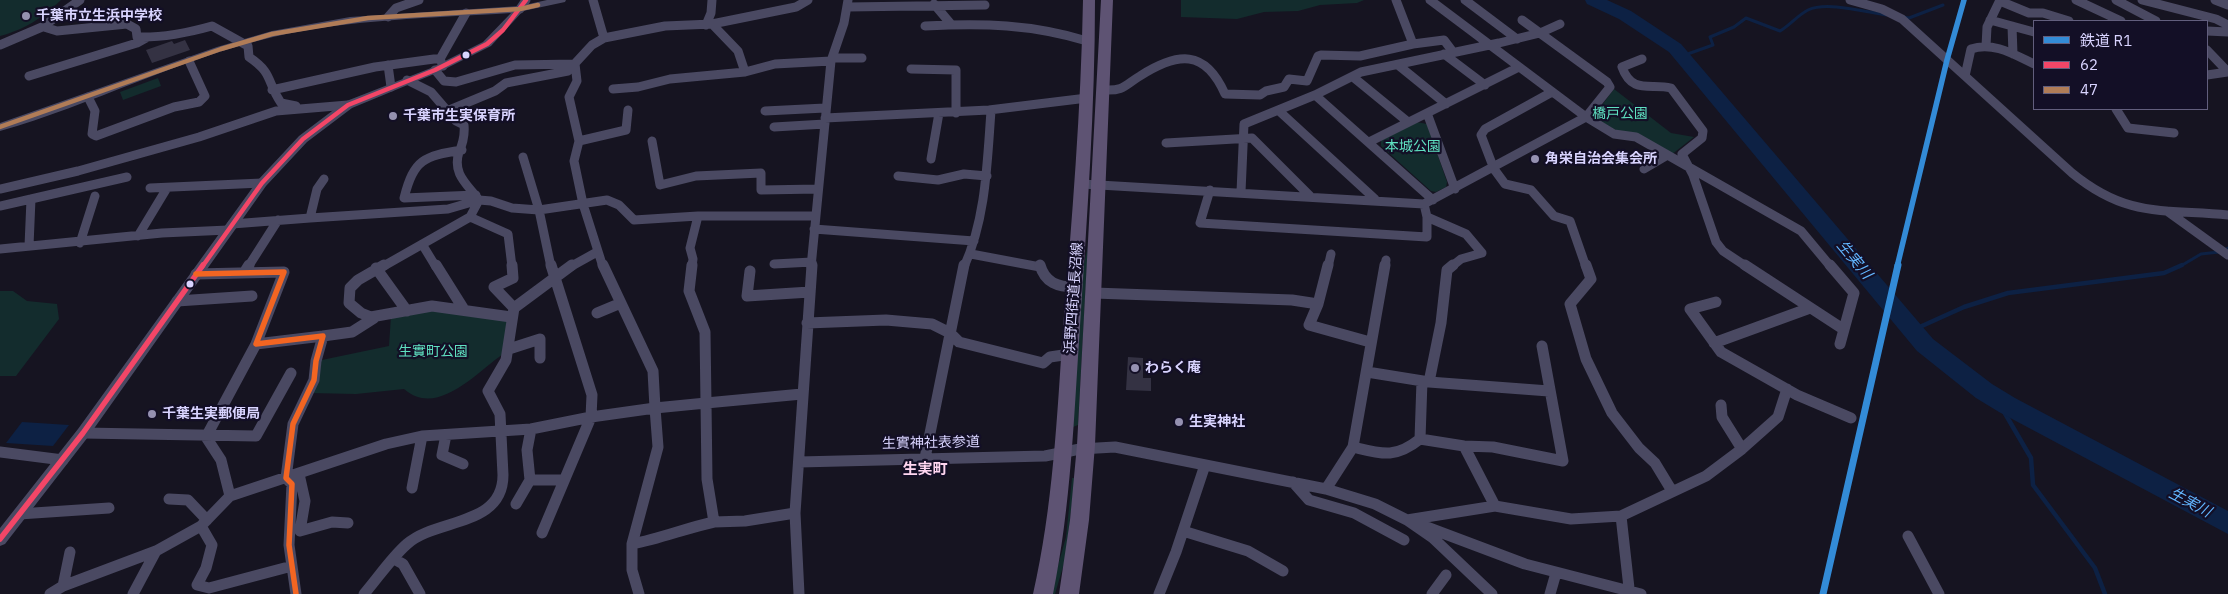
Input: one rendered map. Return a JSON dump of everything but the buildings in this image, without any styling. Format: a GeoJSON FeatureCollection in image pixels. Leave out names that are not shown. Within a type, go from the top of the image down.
{"type":"FeatureCollection","features":[{"type":"Feature","properties":{"kind":"main road","name":"浜野四街道長沼線"},"geometry":{"type":"LineString","coordinates":[[1043,594],[1050,562],[1070,354],[1087,98],[1089,0]]}},
{"type":"Feature","properties":{"kind":"main road","name":"浜野四街道長沼線"},"geometry":{"type":"LineString","coordinates":[[1069,594],[1081,508],[1085,449],[1105,90],[1107,0]]}},
{"type":"Feature","properties":{"kind":"street"},"geometry":{"type":"LineString","coordinates":[[0,45],[44,27],[80,0]]}},
{"type":"Feature","properties":{"kind":"street"},"geometry":{"type":"LineString","coordinates":[[388,17],[395,4],[419,0]]}},
{"type":"Feature","properties":{"kind":"street"},"geometry":{"type":"LineString","coordinates":[[0,128],[243,43],[308,27],[388,17],[466,13],[561,0]]}},
{"type":"Feature","properties":{"kind":"street"},"geometry":{"type":"LineString","coordinates":[[593,0],[604,38]]}},
{"type":"Feature","properties":{"kind":"street"},"geometry":{"type":"LineString","coordinates":[[709,24],[712,0]]}},
{"type":"Feature","properties":{"kind":"street"},"geometry":{"type":"LineString","coordinates":[[447,111],[495,91],[506,83],[568,71],[592,45],[604,38],[665,26],[709,24],[796,7],[808,0]]}},
{"type":"Feature","properties":{"kind":"street"},"geometry":{"type":"LineString","coordinates":[[1396,0],[1413,44]]}},
{"type":"Feature","properties":{"kind":"street"},"geometry":{"type":"LineString","coordinates":[[1430,0],[1586,117],[1614,134],[1636,137],[1666,156],[1687,165],[1801,231],[1852,288],[1854,293],[1840,344]]}},
{"type":"Feature","properties":{"kind":"street"},"geometry":{"type":"LineString","coordinates":[[1465,0],[1517,39]]}},
{"type":"Feature","properties":{"kind":"street"},"geometry":{"type":"LineString","coordinates":[[1850,0],[1882,9],[1902,20],[1966,76],[2012,120],[2093,189],[2123,204],[2167,211],[2228,215]]}},
{"type":"Feature","properties":{"kind":"street"},"geometry":{"type":"LineString","coordinates":[[1986,46],[1987,27],[2000,0],[2029,14],[2043,14],[2065,20]]}},
{"type":"Feature","properties":{"kind":"street"},"geometry":{"type":"LineString","coordinates":[[2076,0],[2119,20]]}},
{"type":"Feature","properties":{"kind":"street"},"geometry":{"type":"LineString","coordinates":[[2116,0],[2154,20]]}},
{"type":"Feature","properties":{"kind":"street"},"geometry":{"type":"LineString","coordinates":[[2142,0],[2216,19],[2228,25]]}},
{"type":"Feature","properties":{"kind":"street"},"geometry":{"type":"LineString","coordinates":[[2215,0],[2228,5]]}},
{"type":"Feature","properties":{"kind":"street"},"geometry":{"type":"LineString","coordinates":[[799,594],[795,514],[815,216],[831,59],[848,4],[985,5]]}},
{"type":"Feature","properties":{"kind":"street"},"geometry":{"type":"LineString","coordinates":[[934,4],[950,23]]}},
{"type":"Feature","properties":{"kind":"street"},"geometry":{"type":"LineString","coordinates":[[0,539],[83,433],[262,183],[303,139],[348,105],[487,44],[523,5]]}},
{"type":"Feature","properties":{"kind":"street"},"geometry":{"type":"LineString","coordinates":[[466,13],[440,65],[444,81],[456,82],[515,65],[575,64]]}},
{"type":"Feature","properties":{"kind":"street"},"geometry":{"type":"LineString","coordinates":[[1082,184],[1429,202],[1494,169],[1586,117],[1610,87],[1607,82],[1522,20]]}},
{"type":"Feature","properties":{"kind":"street"},"geometry":{"type":"LineString","coordinates":[[1990,20],[2033,32]]}},
{"type":"Feature","properties":{"kind":"street"},"geometry":{"type":"LineString","coordinates":[[925,26],[950,23],[1004,25],[1058,32],[1087,41]]}},
{"type":"Feature","properties":{"kind":"street"},"geometry":{"type":"LineString","coordinates":[[44,27],[63,30],[127,24],[136,29],[137,37],[170,38],[212,26],[248,46],[249,57],[264,67],[269,76],[272,90],[281,103],[289,106],[317,107]]}},
{"type":"Feature","properties":{"kind":"street"},"geometry":{"type":"LineString","coordinates":[[709,24],[731,39],[744,64],[745,72]]}},
{"type":"Feature","properties":{"kind":"street"},"geometry":{"type":"LineString","coordinates":[[1241,192],[1244,124],[1318,93],[1361,72],[1517,39],[1540,33],[1560,24]]}},
{"type":"Feature","properties":{"kind":"street"},"geometry":{"type":"LineString","coordinates":[[2012,26],[2013,54]]}},
{"type":"Feature","properties":{"kind":"street"},"geometry":{"type":"LineString","coordinates":[[2208,31],[2228,32]]}},
{"type":"Feature","properties":{"kind":"street"},"geometry":{"type":"LineString","coordinates":[[29,76],[137,43],[146,38]]}},
{"type":"Feature","properties":{"kind":"street"},"geometry":{"type":"LineString","coordinates":[[1307,81],[1318,56],[1321,55],[1360,56],[1413,44],[1444,40],[1449,53],[1485,85]]}},
{"type":"Feature","properties":{"kind":"street"},"geometry":{"type":"LineString","coordinates":[[1966,76],[1971,49],[1986,46],[2013,54],[2033,64]]}},
{"type":"Feature","properties":{"kind":"street"},"geometry":{"type":"LineString","coordinates":[[2208,51],[2217,58],[2228,72]]}},
{"type":"Feature","properties":{"kind":"street"},"geometry":{"type":"LineString","coordinates":[[613,89],[638,87],[670,79],[745,72],[775,64],[862,58]]}},
{"type":"Feature","properties":{"kind":"street"},"geometry":{"type":"LineString","coordinates":[[1105,90],[1118,91],[1151,69],[1182,58],[1194,59],[1214,71],[1219,77],[1225,94],[1260,95],[1266,91],[1284,87],[1289,79],[1307,81],[1429,202]]}},
{"type":"Feature","properties":{"kind":"street"},"geometry":{"type":"LineString","coordinates":[[1642,58],[1622,67],[1624,75],[1640,88],[1648,89],[1663,85],[1671,88],[1703,131],[1702,138],[1682,154],[1693,175],[1716,242],[1723,251],[1843,329]]}},
{"type":"Feature","properties":{"kind":"street"},"geometry":{"type":"LineString","coordinates":[[88,97],[95,111],[92,134],[96,136],[174,108],[199,102],[206,96],[189,61]]}},
{"type":"Feature","properties":{"kind":"street"},"geometry":{"type":"LineString","coordinates":[[575,64],[577,81],[569,97],[579,141],[574,161],[582,204],[597,252],[653,371],[658,447],[632,544],[632,570],[638,594]]}},
{"type":"Feature","properties":{"kind":"street"},"geometry":{"type":"LineString","coordinates":[[272,90],[388,65],[440,65]]}},
{"type":"Feature","properties":{"kind":"street"},"geometry":{"type":"LineString","coordinates":[[388,65],[390,87]]}},
{"type":"Feature","properties":{"kind":"street"},"geometry":{"type":"LineString","coordinates":[[1398,65],[1446,104]]}},
{"type":"Feature","properties":{"kind":"street"},"geometry":{"type":"LineString","coordinates":[[1369,142],[1519,68]]}},
{"type":"Feature","properties":{"kind":"street"},"geometry":{"type":"LineString","coordinates":[[911,69],[956,70],[956,113]]}},
{"type":"Feature","properties":{"kind":"street"},"geometry":{"type":"LineString","coordinates":[[2208,74],[2228,72]]}},
{"type":"Feature","properties":{"kind":"street"},"geometry":{"type":"LineString","coordinates":[[1607,82],[1624,75]]}},
{"type":"Feature","properties":{"kind":"street"},"geometry":{"type":"LineString","coordinates":[[1353,77],[1408,122]]}},
{"type":"Feature","properties":{"kind":"street"},"geometry":{"type":"LineString","coordinates":[[407,80],[431,92],[447,111],[464,125],[466,134],[457,167],[462,180],[478,198]]}},
{"type":"Feature","properties":{"kind":"street"},"geometry":{"type":"LineString","coordinates":[[1552,92],[1485,128],[1481,135],[1494,169],[1505,184],[1531,190],[1554,216],[1570,221],[1591,280],[1570,304],[1586,359],[1612,413],[1638,448],[1655,463],[1672,491]]}},
{"type":"Feature","properties":{"kind":"street"},"geometry":{"type":"LineString","coordinates":[[765,111],[825,117],[956,113],[1044,107],[1087,98]]}},
{"type":"Feature","properties":{"kind":"street"},"geometry":{"type":"LineString","coordinates":[[0,189],[78,171],[199,137],[268,113],[348,105]]}},
{"type":"Feature","properties":{"kind":"street"},"geometry":{"type":"LineString","coordinates":[[579,141],[626,130],[628,110]]}},
{"type":"Feature","properties":{"kind":"street"},"geometry":{"type":"LineString","coordinates":[[1278,110],[1375,200]]}},
{"type":"Feature","properties":{"kind":"street"},"geometry":{"type":"LineString","coordinates":[[2117,110],[2128,128],[2174,132]]}},
{"type":"Feature","properties":{"kind":"street"},"geometry":{"type":"LineString","coordinates":[[925,458],[963,268],[971,254],[987,176],[991,111]]}},
{"type":"Feature","properties":{"kind":"street"},"geometry":{"type":"LineString","coordinates":[[931,159],[939,113]]}},
{"type":"Feature","properties":{"kind":"street"},"geometry":{"type":"LineString","coordinates":[[1427,113],[1455,189]]}},
{"type":"Feature","properties":{"kind":"street"},"geometry":{"type":"LineString","coordinates":[[774,127],[825,117]]}},
{"type":"Feature","properties":{"kind":"street"},"geometry":{"type":"LineString","coordinates":[[1166,143],[1243,137],[1252,138],[1310,196]]}},
{"type":"Feature","properties":{"kind":"street"},"geometry":{"type":"LineString","coordinates":[[652,141],[660,185],[696,176],[761,173],[761,190],[818,189]]}},
{"type":"Feature","properties":{"kind":"street"},"geometry":{"type":"LineString","coordinates":[[462,150],[428,155],[409,174],[404,198],[418,196],[478,198],[512,208],[539,210],[607,200],[619,205],[634,220],[680,219],[698,216],[815,216]]}},
{"type":"Feature","properties":{"kind":"street"},"geometry":{"type":"LineString","coordinates":[[1644,169],[1666,156]]}},
{"type":"Feature","properties":{"kind":"street"},"geometry":{"type":"LineString","coordinates":[[523,157],[539,210],[554,280],[592,396],[591,417],[542,533]]}},
{"type":"Feature","properties":{"kind":"street"},"geometry":{"type":"LineString","coordinates":[[898,176],[938,180],[964,174],[987,176]]}},
{"type":"Feature","properties":{"kind":"street"},"geometry":{"type":"LineString","coordinates":[[0,206],[127,178]]}},
{"type":"Feature","properties":{"kind":"street"},"geometry":{"type":"LineString","coordinates":[[310,218],[317,190],[324,178]]}},
{"type":"Feature","properties":{"kind":"street"},"geometry":{"type":"LineString","coordinates":[[150,188],[262,183]]}},
{"type":"Feature","properties":{"kind":"street"},"geometry":{"type":"LineString","coordinates":[[138,236],[167,188]]}},
{"type":"Feature","properties":{"kind":"street"},"geometry":{"type":"LineString","coordinates":[[1210,190],[1200,223],[1427,238],[1429,202]]}},
{"type":"Feature","properties":{"kind":"street"},"geometry":{"type":"LineString","coordinates":[[80,243],[95,196]]}},
{"type":"Feature","properties":{"kind":"street"},"geometry":{"type":"LineString","coordinates":[[374,318],[362,314],[349,303],[350,288],[376,268],[470,217],[478,198]]}},
{"type":"Feature","properties":{"kind":"street"},"geometry":{"type":"LineString","coordinates":[[0,249],[80,243],[278,220],[448,208],[478,198]]}},
{"type":"Feature","properties":{"kind":"street"},"geometry":{"type":"LineString","coordinates":[[29,246],[31,199]]}},
{"type":"Feature","properties":{"kind":"street"},"geometry":{"type":"LineString","coordinates":[[2167,211],[2228,255]]}},
{"type":"Feature","properties":{"kind":"street"},"geometry":{"type":"LineString","coordinates":[[698,216],[690,248],[693,259],[689,291],[705,332],[707,479],[714,522]]}},
{"type":"Feature","properties":{"kind":"street"},"geometry":{"type":"LineString","coordinates":[[364,594],[407,544],[423,533],[453,525],[490,508],[503,485],[500,414],[488,391],[506,360],[509,349],[512,312],[494,287],[513,278],[508,234],[470,217]]}},
{"type":"Feature","properties":{"kind":"street"},"geometry":{"type":"LineString","coordinates":[[1353,447],[1393,454],[1406,451],[1420,439],[1425,381],[1442,324],[1447,270],[1461,259],[1482,253],[1476,241],[1467,234],[1427,217]]}},
{"type":"Feature","properties":{"kind":"street"},"geometry":{"type":"LineString","coordinates":[[244,273],[278,220]]}},
{"type":"Feature","properties":{"kind":"street"},"geometry":{"type":"LineString","coordinates":[[814,229],[974,241]]}},
{"type":"Feature","properties":{"kind":"street"},"geometry":{"type":"LineString","coordinates":[[422,244],[463,308]]}},
{"type":"Feature","properties":{"kind":"street"},"geometry":{"type":"LineString","coordinates":[[256,344],[352,332],[374,318],[431,306],[463,308],[491,316],[512,312],[542,286],[554,280],[576,262],[597,252]]}},
{"type":"Feature","properties":{"kind":"street"},"geometry":{"type":"LineString","coordinates":[[971,254],[1040,265],[1042,274],[1051,283],[1061,287],[1075,287]]}},
{"type":"Feature","properties":{"kind":"street"},"geometry":{"type":"LineString","coordinates":[[1331,254],[1318,304],[1310,325],[1370,342]]}},
{"type":"Feature","properties":{"kind":"street"},"geometry":{"type":"LineString","coordinates":[[1326,489],[1353,447],[1367,372],[1370,342],[1386,260]]}},
{"type":"Feature","properties":{"kind":"street"},"geometry":{"type":"LineString","coordinates":[[774,264],[812,262]]}},
{"type":"Feature","properties":{"kind":"street"},"geometry":{"type":"LineString","coordinates":[[376,268],[406,311]]}},
{"type":"Feature","properties":{"kind":"street"},"geometry":{"type":"LineString","coordinates":[[750,271],[747,296],[810,292]]}},
{"type":"Feature","properties":{"kind":"street"},"geometry":{"type":"LineString","coordinates":[[196,274],[284,272],[256,344],[206,437]]}},
{"type":"Feature","properties":{"kind":"street"},"geometry":{"type":"LineString","coordinates":[[1094,293],[1292,300],[1318,304]]}},
{"type":"Feature","properties":{"kind":"street"},"geometry":{"type":"LineString","coordinates":[[177,301],[252,296]]}},
{"type":"Feature","properties":{"kind":"street"},"geometry":{"type":"LineString","coordinates":[[1716,302],[1690,309],[1721,352],[1787,389],[1851,418]]}},
{"type":"Feature","properties":{"kind":"street"},"geometry":{"type":"LineString","coordinates":[[597,313],[621,304]]}},
{"type":"Feature","properties":{"kind":"street"},"geometry":{"type":"LineString","coordinates":[[1714,343],[1810,308]]}},
{"type":"Feature","properties":{"kind":"street"},"geometry":{"type":"LineString","coordinates":[[807,323],[886,320],[932,324],[950,332],[959,342],[1043,363],[1050,357],[1070,354]]}},
{"type":"Feature","properties":{"kind":"street"},"geometry":{"type":"LineString","coordinates":[[286,478],[293,424],[314,380],[316,361],[323,336]]}},
{"type":"Feature","properties":{"kind":"street"},"geometry":{"type":"LineString","coordinates":[[509,349],[540,339],[540,358]]}},
{"type":"Feature","properties":{"kind":"street"},"geometry":{"type":"LineString","coordinates":[[1420,439],[1464,446],[1493,447],[1563,461],[1542,346]]}},
{"type":"Feature","properties":{"kind":"street"},"geometry":{"type":"LineString","coordinates":[[1367,372],[1425,381],[1549,391]]}},
{"type":"Feature","properties":{"kind":"street"},"geometry":{"type":"LineString","coordinates":[[83,433],[139,432],[206,437],[256,436],[291,373]]}},
{"type":"Feature","properties":{"kind":"street"},"geometry":{"type":"LineString","coordinates":[[1407,520],[1495,506],[1571,519],[1621,516],[1645,507],[1672,491],[1706,476],[1742,449],[1778,417],[1787,389]]}},
{"type":"Feature","properties":{"kind":"street"},"geometry":{"type":"LineString","coordinates":[[50,594],[63,586],[156,552],[204,523],[230,496],[386,444],[422,436],[531,429],[591,417],[656,408],[802,394]]}},
{"type":"Feature","properties":{"kind":"street"},"geometry":{"type":"LineString","coordinates":[[1721,405],[1722,417],[1742,449]]}},
{"type":"Feature","properties":{"kind":"street"},"geometry":{"type":"LineString","coordinates":[[516,504],[530,480],[527,450],[531,429]]}},
{"type":"Feature","properties":{"kind":"street"},"geometry":{"type":"LineString","coordinates":[[446,434],[442,455],[463,464]]}},
{"type":"Feature","properties":{"kind":"street"},"geometry":{"type":"LineString","coordinates":[[412,488],[422,436]]}},
{"type":"Feature","properties":{"kind":"street"},"geometry":{"type":"LineString","coordinates":[[206,437],[222,460],[230,496]]}},
{"type":"Feature","properties":{"kind":"street"},"geometry":{"type":"LineString","coordinates":[[1464,446],[1495,506]]}},
{"type":"Feature","properties":{"kind":"street","name":"生實神社表参道"},"geometry":{"type":"LineString","coordinates":[[799,462],[1045,456],[1062,451],[1115,447],[1326,489],[1375,504],[1407,520]]}},
{"type":"Feature","properties":{"kind":"street"},"geometry":{"type":"LineString","coordinates":[[0,452],[63,460]]}},
{"type":"Feature","properties":{"kind":"street"},"geometry":{"type":"LineString","coordinates":[[1158,594],[1184,530],[1205,465]]}},
{"type":"Feature","properties":{"kind":"street"},"geometry":{"type":"LineString","coordinates":[[299,474],[305,501],[300,531],[332,522],[348,523]]}},
{"type":"Feature","properties":{"kind":"street"},"geometry":{"type":"LineString","coordinates":[[286,478],[292,484],[290,545],[296,594]]}},
{"type":"Feature","properties":{"kind":"street"},"geometry":{"type":"LineString","coordinates":[[530,480],[564,480]]}},
{"type":"Feature","properties":{"kind":"street"},"geometry":{"type":"LineString","coordinates":[[1294,482],[1309,500],[1354,512],[1404,540]]}},
{"type":"Feature","properties":{"kind":"street"},"geometry":{"type":"LineString","coordinates":[[169,499],[188,500],[204,523],[212,545],[206,568],[197,585],[209,588],[292,566]]}},
{"type":"Feature","properties":{"kind":"street"},"geometry":{"type":"LineString","coordinates":[[19,514],[109,508]]}},
{"type":"Feature","properties":{"kind":"street"},"geometry":{"type":"LineString","coordinates":[[632,544],[663,538],[685,528],[714,522],[745,521],[795,514]]}},
{"type":"Feature","properties":{"kind":"street"},"geometry":{"type":"LineString","coordinates":[[1621,516],[1629,588]]}},
{"type":"Feature","properties":{"kind":"street"},"geometry":{"type":"LineString","coordinates":[[1407,520],[1512,561],[1591,583],[1629,588],[1641,594]]}},
{"type":"Feature","properties":{"kind":"street"},"geometry":{"type":"LineString","coordinates":[[1407,520],[1433,538],[1492,594]]}},
{"type":"Feature","properties":{"kind":"street"},"geometry":{"type":"LineString","coordinates":[[1184,530],[1227,542],[1271,562],[1283,570]]}},
{"type":"Feature","properties":{"kind":"street"},"geometry":{"type":"LineString","coordinates":[[1908,536],[1939,594]]}},
{"type":"Feature","properties":{"kind":"street"},"geometry":{"type":"LineString","coordinates":[[63,586],[70,552]]}},
{"type":"Feature","properties":{"kind":"street"},"geometry":{"type":"LineString","coordinates":[[133,594],[156,552]]}},
{"type":"Feature","properties":{"kind":"street"},"geometry":{"type":"LineString","coordinates":[[394,559],[403,564],[420,594]]}},
{"type":"Feature","properties":{"kind":"street"},"geometry":{"type":"LineString","coordinates":[[1550,594],[1556,573]]}},
{"type":"Feature","properties":{"kind":"street"},"geometry":{"type":"LineString","coordinates":[[1432,594],[1446,575]]}},
{"type":"Feature","properties":{"kind":"green space","name":"千葉市立生浜中学校"},"geometry":{"type":"Polygon","coordinates":[[[0,0],[61,0],[33,22],[18,30],[0,36],[0,0]]]}},
{"type":"Feature","properties":{"kind":"green space"},"geometry":{"type":"Polygon","coordinates":[[[1181,0],[1364,0],[1357,3],[1320,5],[1298,11],[1264,12],[1237,19],[1181,17],[1181,0]]]}},
{"type":"Feature","properties":{"kind":"green space"},"geometry":{"type":"Polygon","coordinates":[[[158,78],[161,86],[123,100],[120,92],[158,78]]]}},
{"type":"Feature","properties":{"kind":"green space","name":"橋戸公園"},"geometry":{"type":"Polygon","coordinates":[[[1614,89],[1671,133],[1694,137],[1671,155],[1617,131],[1593,117],[1614,89]]]}},
{"type":"Feature","properties":{"kind":"green space","name":"本城公園"},"geometry":{"type":"Polygon","coordinates":[[[1416,122],[1427,124],[1447,182],[1446,187],[1436,192],[1431,191],[1381,146],[1381,140],[1416,122]]]}},
{"type":"Feature","properties":{"kind":"green space"},"geometry":{"type":"Polygon","coordinates":[[[1088,246],[1078,425],[1073,427],[1080,281],[1088,246]]]}},
{"type":"Feature","properties":{"kind":"green space"},"geometry":{"type":"Polygon","coordinates":[[[0,291],[13,291],[27,301],[57,304],[59,319],[16,376],[0,376],[0,291]]]}},
{"type":"Feature","properties":{"kind":"green space","name":"生實町公園"},"geometry":{"type":"Polygon","coordinates":[[[429,309],[509,319],[503,354],[469,381],[443,396],[417,397],[404,389],[356,394],[310,393],[317,361],[389,346],[391,316],[429,309]]]}},
{"type":"Feature","properties":{"kind":"green space"},"geometry":{"type":"Polygon","coordinates":[[[1072,478],[1075,478],[1065,560],[1055,594],[1050,594],[1066,537],[1072,478]]]}},
{"type":"Feature","properties":{"kind":"water"},"geometry":{"type":"Polygon","coordinates":[[[22,422],[69,425],[53,446],[6,443],[22,422]]]}},
{"type":"Feature","properties":{"kind":"waterway","name":"生実川"},"geometry":{"type":"LineString","coordinates":[[1593,0],[1625,15],[1675,48],[1925,345],[1984,391],[2007,405],[2228,523]]}},
{"type":"Feature","properties":{"kind":"waterway"},"geometry":{"type":"LineString","coordinates":[[1903,17],[1909,18],[1943,5]]}},
{"type":"Feature","properties":{"kind":"waterway"},"geometry":{"type":"LineString","coordinates":[[1682,56],[1713,45],[1710,37],[1734,27],[1746,18],[1780,31],[1804,12],[1816,8],[1835,7],[1886,15]]}},
{"type":"Feature","properties":{"kind":"waterway"},"geometry":{"type":"LineString","coordinates":[[2179,267],[2201,254],[2219,252],[2228,248]]}},
{"type":"Feature","properties":{"kind":"waterway"},"geometry":{"type":"LineString","coordinates":[[1913,330],[1964,307],[2008,293],[2164,273],[2182,265]]}},
{"type":"Feature","properties":{"kind":"waterway"},"geometry":{"type":"LineString","coordinates":[[1996,398],[2031,458],[2033,485],[2095,568],[2105,594]]}},
{"type":"Feature","properties":{"kind":"rail line","name":"R1"},"geometry":{"type":"LineString","coordinates":[[1823,594],[1893,285],[1947,60],[1964,0]]}},
{"type":"Feature","properties":{"kind":"transit line","name":"62"},"geometry":{"type":"LineString","coordinates":[[0,539],[83,433],[262,183],[303,139],[348,105],[435,70],[487,44],[503,30],[526,0]]}},
{"type":"Feature","properties":{"kind":"transit line","name":"47"},"geometry":{"type":"LineString","coordinates":[[0,127],[221,49],[272,34],[368,18],[520,9],[538,5]]}},
{"type":"Feature","properties":{"kind":"transit line"},"geometry":{"type":"LineString","coordinates":[[196,274],[284,272],[256,344],[323,336],[316,361],[314,380],[293,424],[286,478],[292,484],[289,545],[296,594]]}},
{"type":"Feature","properties":{"kind":"place","name":"千葉市立生浜中学校"},"geometry":{"type":"Point","coordinates":[26,16]}},
{"type":"Feature","properties":{"kind":"place","name":"千葉市生実保育所"},"geometry":{"type":"Point","coordinates":[393,116]}},
{"type":"Feature","properties":{"kind":"place","name":"角栄自治会集会所"},"geometry":{"type":"Point","coordinates":[1535,159]}},
{"type":"Feature","properties":{"kind":"place","name":"わらく庵"},"geometry":{"type":"Point","coordinates":[1135,368]}},
{"type":"Feature","properties":{"kind":"place","name":"千葉生実郵便局"},"geometry":{"type":"Point","coordinates":[152,414]}},
{"type":"Feature","properties":{"kind":"place","name":"生実神社"},"geometry":{"type":"Point","coordinates":[1179,422]}},
{"type":"Feature","properties":{"kind":"district","name":"生実町"},"geometry":{"type":"Point","coordinates":[925,470]}}]}
